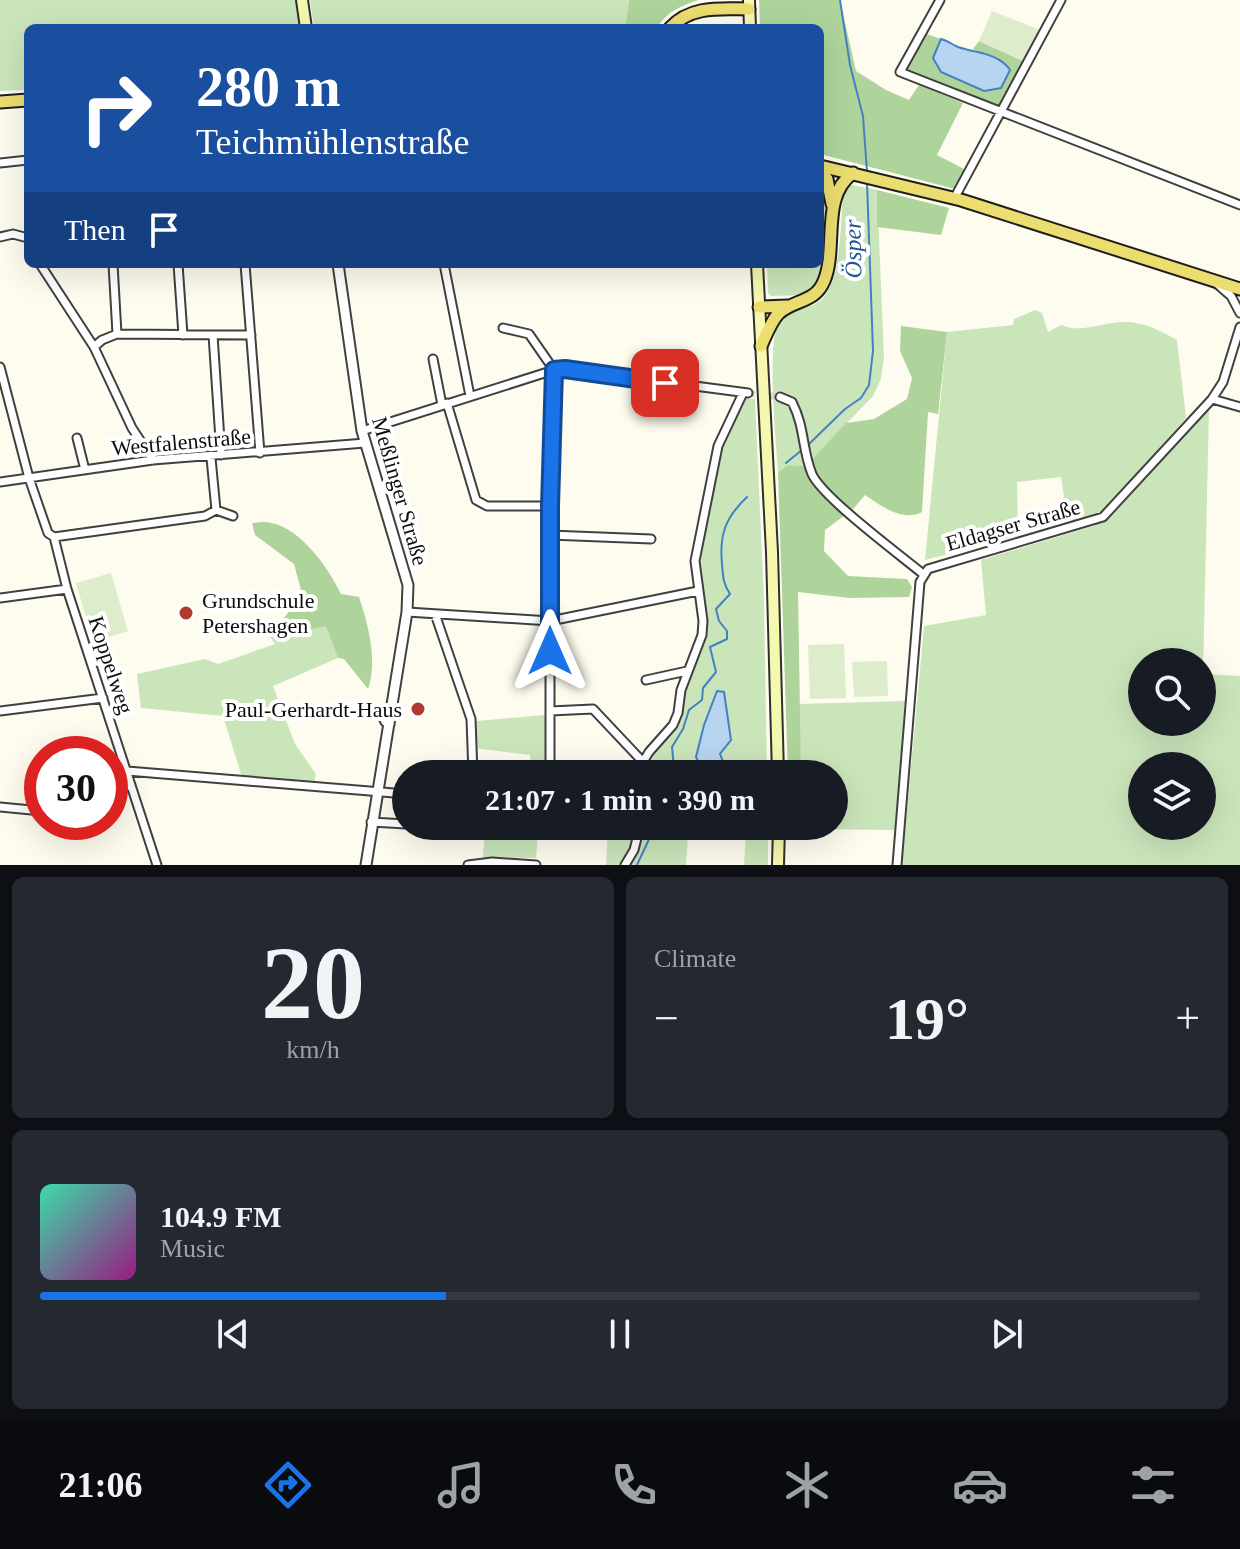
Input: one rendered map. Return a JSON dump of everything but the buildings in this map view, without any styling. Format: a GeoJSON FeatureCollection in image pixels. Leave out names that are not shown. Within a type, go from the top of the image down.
{"type":"FeatureCollection","features":[{"type":"Feature","properties":{"kind":"main road"},"geometry":{"type":"LineString","coordinates":[[302,0],[305,24]]}},
{"type":"Feature","properties":{"kind":"main road"},"geometry":{"type":"LineString","coordinates":[[674,24],[691,13],[727,4],[749,5]]}},
{"type":"Feature","properties":{"kind":"main road"},"geometry":{"type":"LineString","coordinates":[[0,102],[24,100]]}},
{"type":"Feature","properties":{"kind":"main road"},"geometry":{"type":"LineString","coordinates":[[824,167],[955,198],[1240,289]]}},
{"type":"Feature","properties":{"kind":"main road"},"geometry":{"type":"LineString","coordinates":[[761,346],[779,313],[809,299],[825,280],[833,213],[842,184],[855,174]]}},
{"type":"Feature","properties":{"kind":"main road"},"geometry":{"type":"LineString","coordinates":[[824,176],[831,191],[833,213]]}},
{"type":"Feature","properties":{"kind":"main road"},"geometry":{"type":"LineString","coordinates":[[757,268],[772,552],[778,760]]}},
{"type":"Feature","properties":{"kind":"main road"},"geometry":{"type":"LineString","coordinates":[[759,307],[792,305]]}},
{"type":"Feature","properties":{"kind":"main road"},"geometry":{"type":"LineString","coordinates":[[778,865],[779,840]]}},
{"type":"Feature","properties":{"kind":"street"},"geometry":{"type":"LineString","coordinates":[[940,0],[900,72],[1240,205]]}},
{"type":"Feature","properties":{"kind":"street"},"geometry":{"type":"LineString","coordinates":[[955,198],[1061,0]]}},
{"type":"Feature","properties":{"kind":"street"},"geometry":{"type":"LineString","coordinates":[[0,163],[24,160]]}},
{"type":"Feature","properties":{"kind":"street"},"geometry":{"type":"LineString","coordinates":[[0,237],[13,234],[24,240]]}},
{"type":"Feature","properties":{"kind":"street"},"geometry":{"type":"LineString","coordinates":[[43,268],[94,347],[132,428],[153,460]]}},
{"type":"Feature","properties":{"kind":"street"},"geometry":{"type":"LineString","coordinates":[[113,268],[117,334]]}},
{"type":"Feature","properties":{"kind":"street"},"geometry":{"type":"LineString","coordinates":[[178,268],[183,335]]}},
{"type":"Feature","properties":{"kind":"street"},"geometry":{"type":"LineString","coordinates":[[245,268],[260,453]]}},
{"type":"Feature","properties":{"kind":"street","name":"Meßlinger Straße"},"geometry":{"type":"LineString","coordinates":[[339,268],[362,431],[408,585],[407,612],[366,865]]}},
{"type":"Feature","properties":{"kind":"street"},"geometry":{"type":"LineString","coordinates":[[445,268],[470,396]]}},
{"type":"Feature","properties":{"kind":"street"},"geometry":{"type":"LineString","coordinates":[[1211,279],[1231,296],[1240,313]]}},
{"type":"Feature","properties":{"kind":"street","name":"Eldagser Straße"},"geometry":{"type":"LineString","coordinates":[[897,865],[923,574],[928,569],[958,559],[1103,517],[1212,399],[1223,382],[1240,327]]}},
{"type":"Feature","properties":{"kind":"street"},"geometry":{"type":"LineString","coordinates":[[503,328],[529,334],[554,370],[550,506],[550,760]]}},
{"type":"Feature","properties":{"kind":"street"},"geometry":{"type":"LineString","coordinates":[[94,347],[117,334],[251,335]]}},
{"type":"Feature","properties":{"kind":"street"},"geometry":{"type":"LineString","coordinates":[[213,335],[221,455]]}},
{"type":"Feature","properties":{"kind":"street"},"geometry":{"type":"LineString","coordinates":[[433,359],[476,500],[487,506],[550,506]]}},
{"type":"Feature","properties":{"kind":"street","name":"Koppelweg"},"geometry":{"type":"LineString","coordinates":[[0,367],[29,478],[48,533],[54,537],[67,589],[115,736]]}},
{"type":"Feature","properties":{"kind":"street"},"geometry":{"type":"LineString","coordinates":[[362,431],[554,370],[746,393],[718,446],[695,561],[702,635],[687,671],[673,725],[645,760]]}},
{"type":"Feature","properties":{"kind":"street"},"geometry":{"type":"LineString","coordinates":[[780,397],[792,402],[799,417],[813,476],[834,499],[923,574]]}},
{"type":"Feature","properties":{"kind":"street"},"geometry":{"type":"LineString","coordinates":[[1212,399],[1240,407]]}},
{"type":"Feature","properties":{"kind":"street"},"geometry":{"type":"LineString","coordinates":[[77,438],[85,470]]}},
{"type":"Feature","properties":{"kind":"street","name":"Westfalenstraße"},"geometry":{"type":"LineString","coordinates":[[0,482],[153,460],[211,458],[365,443]]}},
{"type":"Feature","properties":{"kind":"street"},"geometry":{"type":"LineString","coordinates":[[211,458],[216,510]]}},
{"type":"Feature","properties":{"kind":"street"},"geometry":{"type":"LineString","coordinates":[[54,537],[205,516],[216,510],[233,516]]}},
{"type":"Feature","properties":{"kind":"street"},"geometry":{"type":"LineString","coordinates":[[550,535],[651,539]]}},
{"type":"Feature","properties":{"kind":"street"},"geometry":{"type":"LineString","coordinates":[[0,598],[67,589]]}},
{"type":"Feature","properties":{"kind":"street"},"geometry":{"type":"LineString","coordinates":[[407,612],[550,621],[698,591]]}},
{"type":"Feature","properties":{"kind":"street"},"geometry":{"type":"LineString","coordinates":[[435,614],[471,719],[472,760]]}},
{"type":"Feature","properties":{"kind":"street"},"geometry":{"type":"LineString","coordinates":[[646,680],[687,671]]}},
{"type":"Feature","properties":{"kind":"street"},"geometry":{"type":"LineString","coordinates":[[0,711],[103,698]]}},
{"type":"Feature","properties":{"kind":"street"},"geometry":{"type":"LineString","coordinates":[[550,711],[593,709],[641,760]]}},
{"type":"Feature","properties":{"kind":"street"},"geometry":{"type":"LineString","coordinates":[[380,712],[385,722],[390,724]]}},
{"type":"Feature","properties":{"kind":"street"},"geometry":{"type":"LineString","coordinates":[[128,771],[392,793]]}},
{"type":"Feature","properties":{"kind":"street","name":"Koppelweg"},"geometry":{"type":"LineString","coordinates":[[128,774],[157,865]]}},
{"type":"Feature","properties":{"kind":"street"},"geometry":{"type":"LineString","coordinates":[[0,807],[24,809]]}},
{"type":"Feature","properties":{"kind":"street"},"geometry":{"type":"LineString","coordinates":[[371,822],[392,823]]}},
{"type":"Feature","properties":{"kind":"street"},"geometry":{"type":"LineString","coordinates":[[625,865],[636,840]]}},
{"type":"Feature","properties":{"kind":"street"},"geometry":{"type":"LineString","coordinates":[[468,865],[492,862],[536,865]]}},
{"type":"Feature","properties":{"kind":"green space"},"geometry":{"type":"Polygon","coordinates":[[[0,0],[296,0],[299,24],[24,24],[24,90],[0,91],[0,0]]]}},
{"type":"Feature","properties":{"kind":"green space"},"geometry":{"type":"Polygon","coordinates":[[[310,0],[629,0],[626,24],[313,24],[310,0]]]}},
{"type":"Feature","properties":{"kind":"green space"},"geometry":{"type":"Polygon","coordinates":[[[629,0],[699,0],[675,10],[660,24],[626,24],[629,0]]]}},
{"type":"Feature","properties":{"kind":"green space"},"geometry":{"type":"Polygon","coordinates":[[[759,0],[840,0],[856,71],[909,100],[919,85],[963,103],[937,155],[964,169],[955,189],[824,155],[824,24],[760,24],[759,0]]]}},
{"type":"Feature","properties":{"kind":"green space"},"geometry":{"type":"Polygon","coordinates":[[[992,11],[1040,30],[1023,61],[979,41],[992,11]]]}},
{"type":"Feature","properties":{"kind":"green space"},"geometry":{"type":"Polygon","coordinates":[[[924,33],[941,39],[933,58],[1005,63],[973,49],[979,41],[1023,61],[1001,104],[992,107],[906,72],[904,69],[924,33]]]}},
{"type":"Feature","properties":{"kind":"green space"},"geometry":{"type":"Polygon","coordinates":[[[849,184],[877,190],[884,357],[881,379],[873,396],[806,466],[788,465],[778,472],[773,395],[775,335],[782,319],[815,304],[827,293],[836,267],[843,195],[849,184]]]}},
{"type":"Feature","properties":{"kind":"green space"},"geometry":{"type":"Polygon","coordinates":[[[877,190],[949,208],[941,235],[877,227],[877,190]]]}},
{"type":"Feature","properties":{"kind":"green space"},"geometry":{"type":"Polygon","coordinates":[[[824,193],[825,199],[824,256],[824,193]]]}},
{"type":"Feature","properties":{"kind":"green space"},"geometry":{"type":"Polygon","coordinates":[[[767,268],[822,268],[820,276],[802,295],[771,296],[768,293],[767,268]]]}},
{"type":"Feature","properties":{"kind":"green space"},"geometry":{"type":"Polygon","coordinates":[[[1035,310],[1042,313],[1048,332],[1061,325],[1077,328],[1132,322],[1152,327],[1177,340],[1186,418],[1100,512],[1068,522],[1061,477],[1017,482],[1018,536],[925,560],[947,332],[1013,325],[1014,319],[1035,310]]]}},
{"type":"Feature","properties":{"kind":"green space"},"geometry":{"type":"Polygon","coordinates":[[[901,326],[947,332],[938,414],[928,412],[922,512],[899,514],[865,495],[853,509],[825,530],[824,551],[848,576],[907,579],[912,587],[909,597],[849,598],[798,592],[801,760],[788,760],[778,472],[788,465],[806,466],[846,423],[874,419],[907,399],[912,378],[900,351],[901,326]]]}},
{"type":"Feature","properties":{"kind":"green space"},"geometry":{"type":"Polygon","coordinates":[[[746,398],[755,399],[764,601],[767,760],[650,760],[653,752],[678,724],[684,694],[702,646],[706,621],[699,565],[721,446],[746,398]]]}},
{"type":"Feature","properties":{"kind":"green space"},"geometry":{"type":"Polygon","coordinates":[[[1209,409],[1204,648],[1128,648],[1128,736],[1216,736],[1216,675],[1240,676],[1240,865],[902,865],[924,626],[986,615],[981,560],[1093,526],[1113,514],[1209,409]]]}},
{"type":"Feature","properties":{"kind":"green space"},"geometry":{"type":"Polygon","coordinates":[[[269,522],[293,533],[313,551],[341,594],[359,597],[372,655],[368,689],[344,659],[338,658],[326,626],[270,637],[302,594],[294,564],[255,535],[252,523],[269,522]]]}},
{"type":"Feature","properties":{"kind":"green space"},"geometry":{"type":"Polygon","coordinates":[[[111,573],[128,631],[93,642],[76,583],[111,573]]]}},
{"type":"Feature","properties":{"kind":"green space"},"geometry":{"type":"Polygon","coordinates":[[[327,625],[338,658],[273,686],[295,744],[316,774],[314,783],[242,777],[223,716],[141,708],[137,674],[205,659],[218,664],[275,644],[270,637],[327,625]]]}},
{"type":"Feature","properties":{"kind":"green space"},"geometry":{"type":"Polygon","coordinates":[[[844,644],[846,698],[810,699],[808,645],[844,644]]]}},
{"type":"Feature","properties":{"kind":"green space"},"geometry":{"type":"Polygon","coordinates":[[[887,661],[888,696],[854,697],[852,662],[887,661]]]}},
{"type":"Feature","properties":{"kind":"green space"},"geometry":{"type":"Polygon","coordinates":[[[905,701],[895,830],[848,829],[848,760],[801,760],[799,704],[905,701]]]}},
{"type":"Feature","properties":{"kind":"green space"},"geometry":{"type":"Polygon","coordinates":[[[547,716],[547,760],[530,760],[530,755],[473,748],[473,725],[477,721],[547,716]]]}},
{"type":"Feature","properties":{"kind":"green space"},"geometry":{"type":"Polygon","coordinates":[[[484,840],[537,840],[536,858],[483,857],[484,840]]]}},
{"type":"Feature","properties":{"kind":"green space"},"geometry":{"type":"Polygon","coordinates":[[[607,840],[688,840],[686,865],[606,865],[607,840]]]}},
{"type":"Feature","properties":{"kind":"green space"},"geometry":{"type":"Polygon","coordinates":[[[746,840],[768,840],[768,865],[744,865],[746,840]]]}},
{"type":"Feature","properties":{"kind":"water"},"geometry":{"type":"Polygon","coordinates":[[[941,39],[1005,64],[1010,70],[1001,88],[984,91],[941,72],[933,58],[941,39]]]}},
{"type":"Feature","properties":{"kind":"water"},"geometry":{"type":"Polygon","coordinates":[[[717,691],[724,692],[731,740],[720,754],[722,760],[698,760],[704,725],[717,691]]]}},
{"type":"Feature","properties":{"kind":"waterway","name":"Ösper"},"geometry":{"type":"LineString","coordinates":[[840,0],[850,65],[863,116],[867,172]]}},
{"type":"Feature","properties":{"kind":"waterway","name":"Ösper"},"geometry":{"type":"LineString","coordinates":[[808,445],[861,398],[869,385],[873,351],[867,182]]}},
{"type":"Feature","properties":{"kind":"waterway","name":"Ösper"},"geometry":{"type":"LineString","coordinates":[[786,463],[803,449]]}},
{"type":"Feature","properties":{"kind":"waterway","name":"Ösper"},"geometry":{"type":"LineString","coordinates":[[673,760],[672,747],[683,729],[689,710],[702,700],[703,688],[716,672],[710,647],[727,639],[727,631],[719,621],[716,609],[730,594],[723,576],[723,535],[729,519],[747,497]]}},
{"type":"Feature","properties":{"kind":"waterway","name":"Ösper"},"geometry":{"type":"LineString","coordinates":[[637,865],[649,840]]}},
{"type":"Feature","properties":{"kind":"tunnel"},"geometry":{"type":"LineString","coordinates":[[748,393],[780,397]]}},
{"type":"Feature","properties":{"kind":"place","name":"Grundschule Petershagen"},"geometry":{"type":"Point","coordinates":[186,613]}},
{"type":"Feature","properties":{"kind":"place","name":"Paul-Gerhardt-Haus"},"geometry":{"type":"Point","coordinates":[418,709]}},
{"type":"Feature","properties":{"kind":"route"},"geometry":{"type":"LineString","coordinates":[[550,651],[554,370],[665,383]]}}]}
